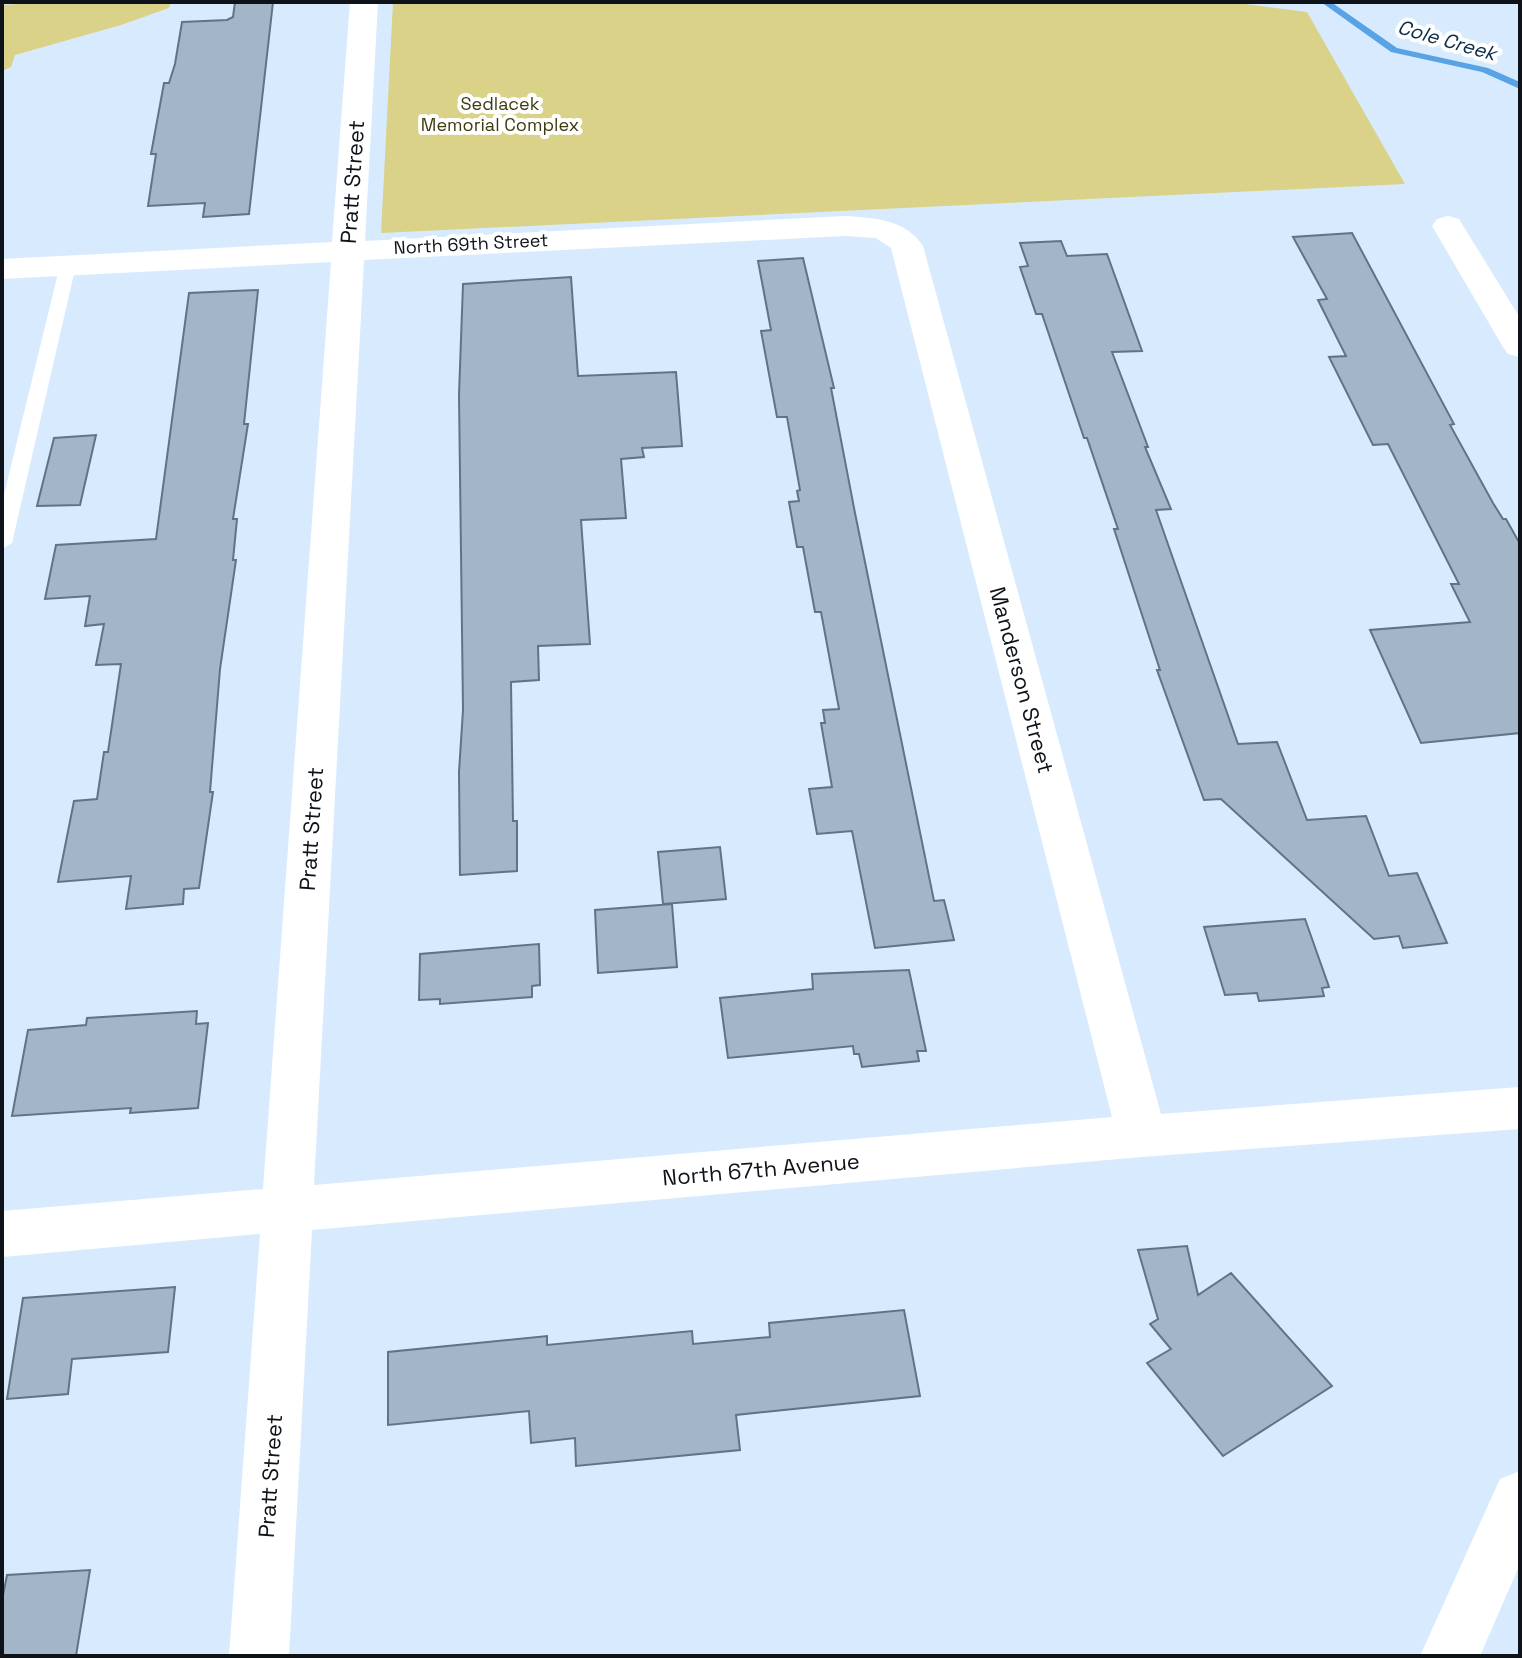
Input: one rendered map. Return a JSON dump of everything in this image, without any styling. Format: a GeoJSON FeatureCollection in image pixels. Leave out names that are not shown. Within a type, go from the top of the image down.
{"type":"FeatureCollection","features":[{"type":"Feature","properties":{"kind":"street","name":"Pratt Street"},"geometry":{"type":"LineString","coordinates":[[259,1656],[364,2]]}},
{"type":"Feature","properties":{"kind":"street","name":"North 69th Street"},"geometry":{"type":"LineString","coordinates":[[2,269],[845,226],[891,231]]}},
{"type":"Feature","properties":{"kind":"street"},"geometry":{"type":"LineString","coordinates":[[1448,226],[1520,347]]}},
{"type":"Feature","properties":{"kind":"street","name":"Manderson Street"},"geometry":{"type":"LineString","coordinates":[[891,231],[907,246],[1142,1136]]}},
{"type":"Feature","properties":{"kind":"street","name":"North 67th Avenue"},"geometry":{"type":"LineString","coordinates":[[2,1234],[1142,1136],[1520,1108]]}},
{"type":"Feature","properties":{"kind":"street"},"geometry":{"type":"LineString","coordinates":[[1450,1656],[1520,1498]]}},
{"type":"Feature","properties":{"kind":"lane"},"geometry":{"type":"LineString","coordinates":[[2,543],[68,265]]}},
{"type":"Feature","properties":{"kind":"green space"},"geometry":{"type":"Polygon","coordinates":[[[171,2],[169,8],[121,25],[15,55],[11,67],[2,71],[2,5],[171,2]]]}},
{"type":"Feature","properties":{"kind":"green space","name":"Sedlacek Memorial Complex"},"geometry":{"type":"Polygon","coordinates":[[[393,2],[1231,2],[1307,12],[1405,184],[381,233],[393,2]]]}},
{"type":"Feature","properties":{"kind":"building"},"geometry":{"type":"Polygon","coordinates":[[[235,2],[273,2],[249,214],[203,217],[205,203],[148,206],[156,154],[151,154],[164,83],[169,83],[175,64],[182,22],[227,20],[233,17],[235,2]]]}},
{"type":"Feature","properties":{"kind":"building"},"geometry":{"type":"Polygon","coordinates":[[[1352,233],[1454,424],[1450,425],[1493,503],[1520,544],[1520,733],[1421,743],[1370,630],[1470,622],[1451,584],[1459,584],[1388,444],[1373,445],[1329,357],[1346,356],[1318,300],[1327,299],[1293,237],[1352,233]]]}},
{"type":"Feature","properties":{"kind":"building"},"geometry":{"type":"Polygon","coordinates":[[[1061,241],[1067,256],[1107,254],[1142,351],[1112,352],[1148,447],[1145,447],[1171,509],[1156,510],[1238,744],[1277,742],[1307,820],[1366,816],[1389,876],[1417,873],[1447,943],[1403,948],[1399,936],[1374,939],[1221,799],[1204,800],[1157,670],[1160,670],[1114,529],[1118,529],[1087,438],[1084,438],[1042,314],[1036,314],[1020,267],[1028,266],[1020,243],[1061,241]]]}},
{"type":"Feature","properties":{"kind":"building"},"geometry":{"type":"Polygon","coordinates":[[[803,258],[834,388],[831,388],[855,513],[934,901],[944,900],[954,940],[875,948],[852,831],[817,834],[809,789],[832,787],[821,723],[825,723],[823,710],[839,709],[821,612],[815,612],[803,547],[797,547],[789,502],[799,501],[797,491],[800,490],[787,417],[777,417],[761,331],[771,330],[758,261],[803,258]]]}},
{"type":"Feature","properties":{"kind":"building"},"geometry":{"type":"Polygon","coordinates":[[[571,277],[578,376],[676,372],[682,446],[642,448],[644,457],[621,459],[626,518],[581,520],[590,644],[538,646],[539,680],[511,682],[513,821],[517,821],[517,871],[460,875],[459,772],[463,710],[459,395],[463,284],[571,277]]]}},
{"type":"Feature","properties":{"kind":"building"},"geometry":{"type":"Polygon","coordinates":[[[258,290],[244,424],[248,424],[233,519],[237,519],[233,560],[236,560],[220,669],[210,792],[213,792],[199,888],[184,889],[183,904],[126,909],[131,876],[58,882],[74,801],[97,799],[104,752],[108,752],[121,664],[96,665],[104,624],[85,626],[90,596],[45,599],[56,545],[156,539],[189,293],[258,290]]]}},
{"type":"Feature","properties":{"kind":"building"},"geometry":{"type":"Polygon","coordinates":[[[96,435],[80,505],[37,506],[54,438],[96,435]]]}},
{"type":"Feature","properties":{"kind":"building"},"geometry":{"type":"Polygon","coordinates":[[[720,847],[726,899],[663,904],[658,852],[720,847]]]}},
{"type":"Feature","properties":{"kind":"building"},"geometry":{"type":"Polygon","coordinates":[[[672,904],[677,967],[598,973],[595,910],[672,904]]]}},
{"type":"Feature","properties":{"kind":"building"},"geometry":{"type":"Polygon","coordinates":[[[1305,919],[1329,987],[1322,988],[1324,996],[1259,1001],[1257,993],[1225,995],[1204,927],[1305,919]]]}},
{"type":"Feature","properties":{"kind":"building"},"geometry":{"type":"Polygon","coordinates":[[[539,944],[540,985],[532,986],[532,997],[440,1004],[440,999],[419,1000],[420,954],[539,944]]]}},
{"type":"Feature","properties":{"kind":"building"},"geometry":{"type":"Polygon","coordinates":[[[909,970],[926,1051],[917,1051],[919,1061],[862,1067],[853,1046],[728,1058],[720,998],[813,989],[812,974],[909,970]]]}},
{"type":"Feature","properties":{"kind":"building"},"geometry":{"type":"Polygon","coordinates":[[[197,1011],[196,1024],[208,1023],[198,1108],[130,1113],[131,1108],[12,1116],[28,1030],[86,1025],[87,1018],[197,1011]]]}},
{"type":"Feature","properties":{"kind":"building"},"geometry":{"type":"Polygon","coordinates":[[[1187,1246],[1198,1295],[1231,1273],[1332,1386],[1223,1456],[1147,1363],[1171,1349],[1150,1324],[1158,1319],[1138,1250],[1187,1246]]]}},
{"type":"Feature","properties":{"kind":"building"},"geometry":{"type":"Polygon","coordinates":[[[175,1287],[168,1352],[72,1359],[68,1394],[7,1399],[23,1298],[175,1287]]]}},
{"type":"Feature","properties":{"kind":"building"},"geometry":{"type":"Polygon","coordinates":[[[904,1310],[920,1396],[736,1415],[740,1450],[576,1466],[575,1438],[531,1443],[529,1411],[388,1425],[388,1352],[547,1336],[547,1345],[692,1331],[693,1344],[770,1337],[769,1323],[904,1310]]]}},
{"type":"Feature","properties":{"kind":"building"},"geometry":{"type":"Polygon","coordinates":[[[90,1570],[76,1656],[2,1656],[2,1600],[7,1575],[90,1570]]]}},
{"type":"Feature","properties":{"kind":"waterway","name":"Cole Creek"},"geometry":{"type":"LineString","coordinates":[[1325,2],[1394,50],[1485,70],[1520,86]]}}]}
